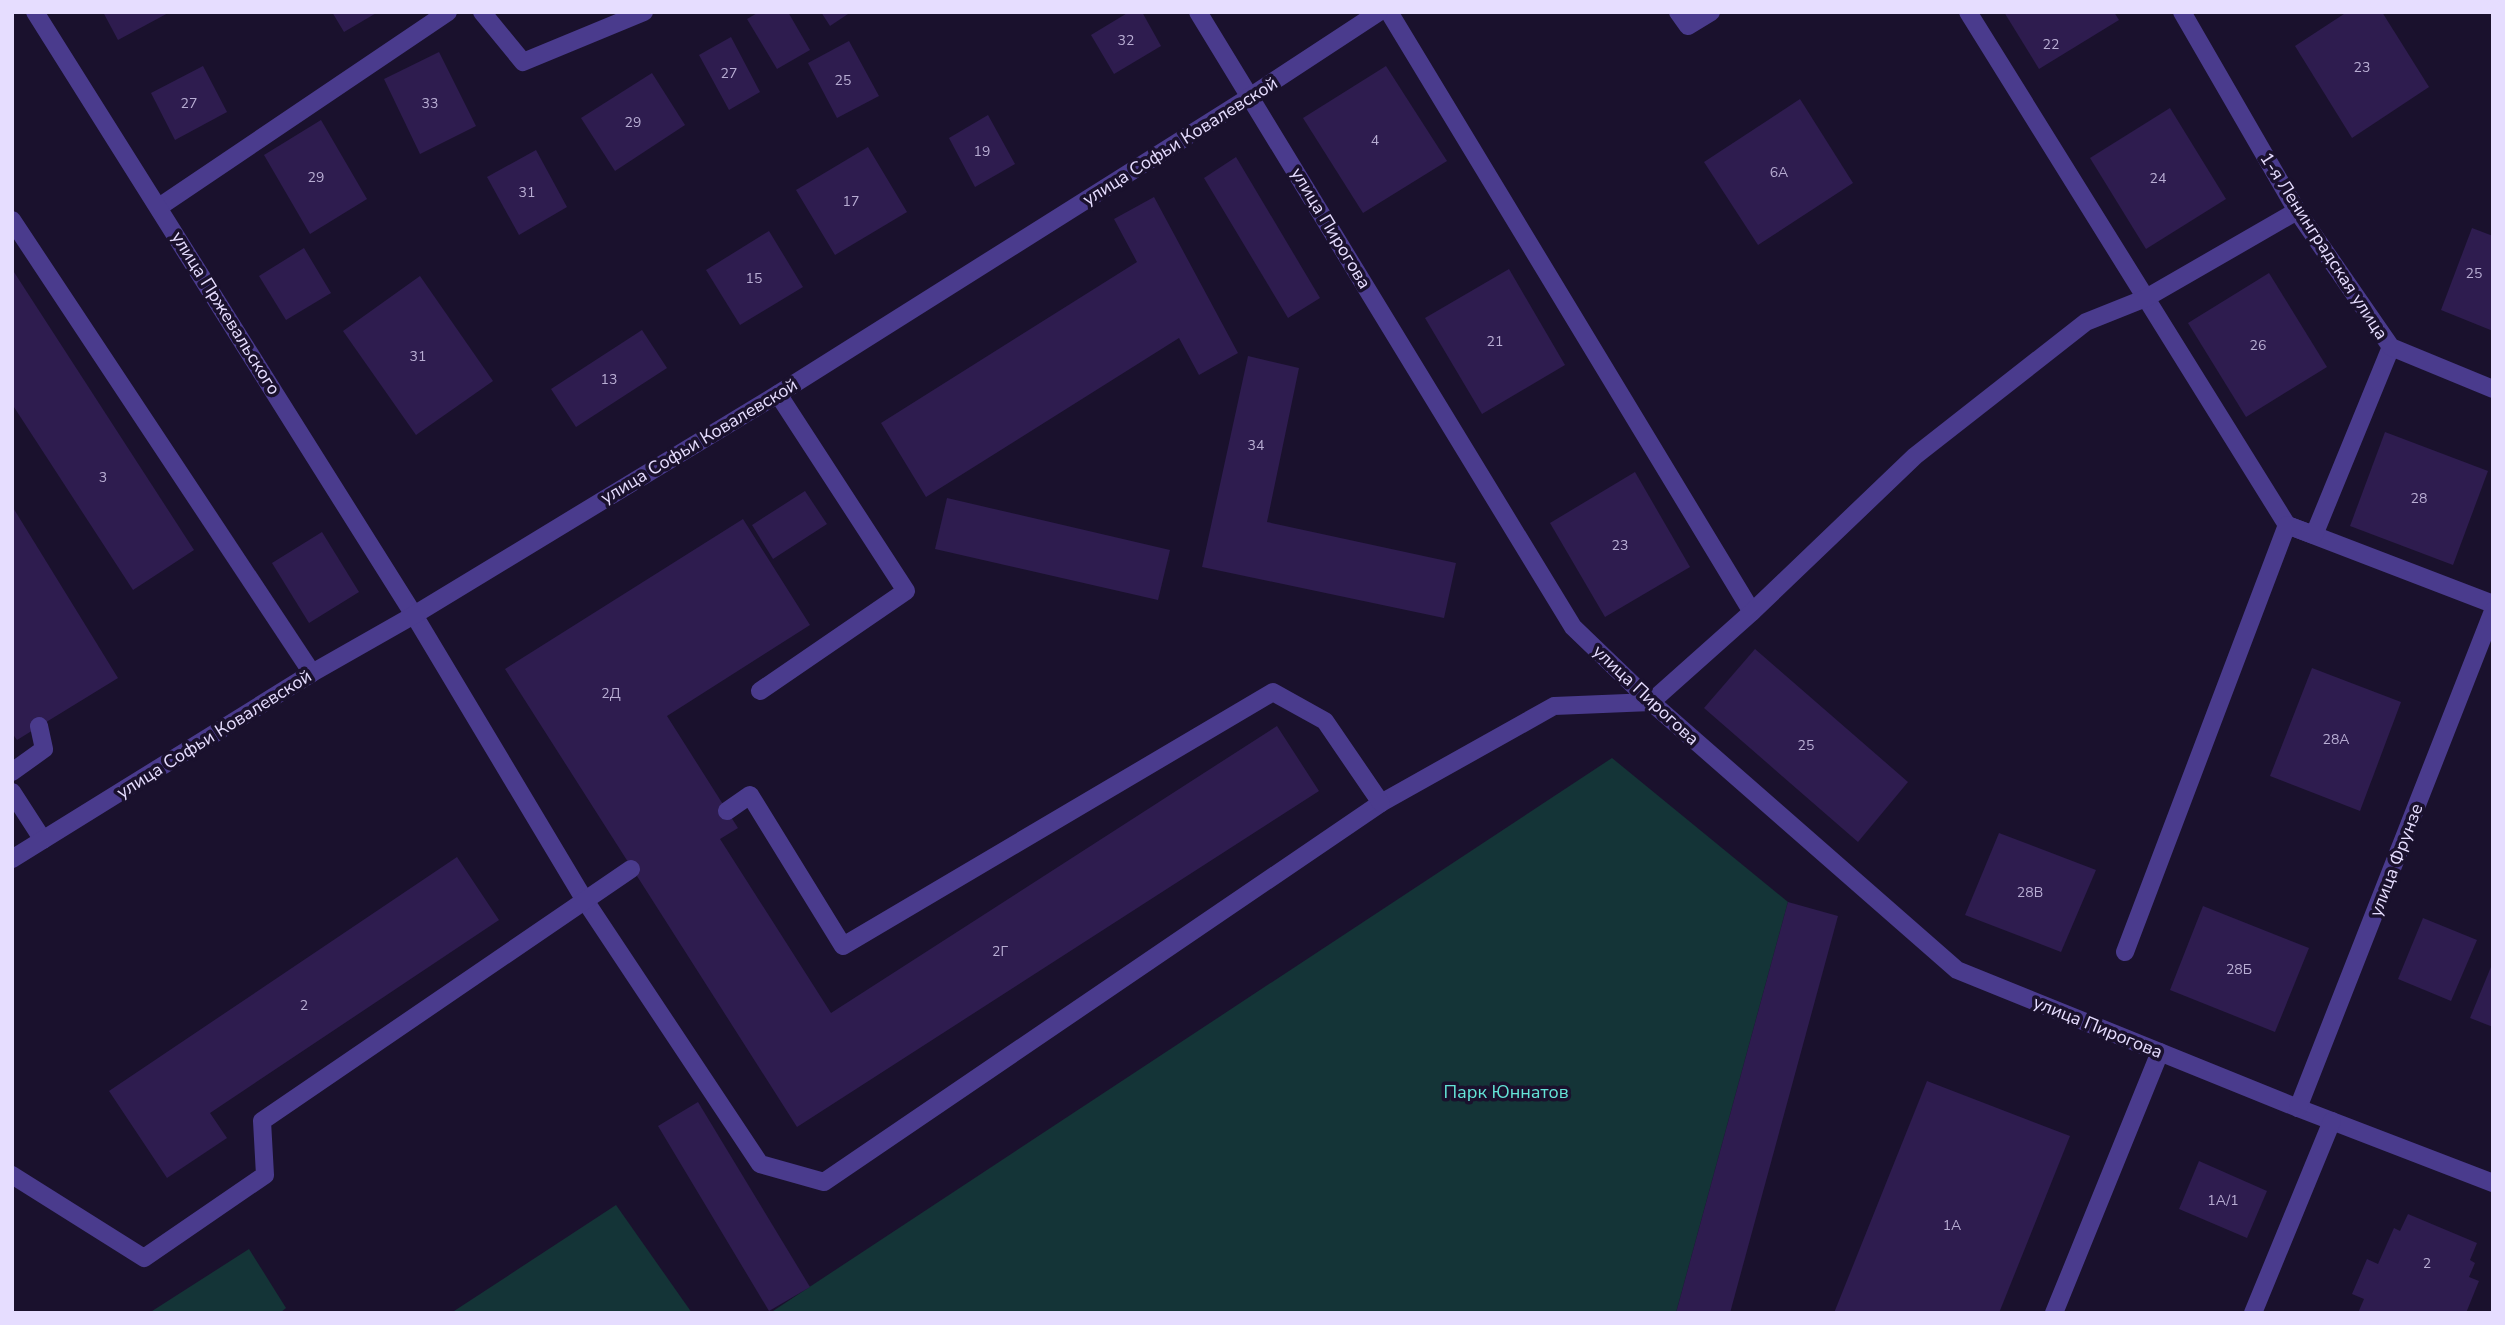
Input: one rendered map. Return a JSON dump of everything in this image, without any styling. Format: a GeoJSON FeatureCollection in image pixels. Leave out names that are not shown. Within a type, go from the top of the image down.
{"type":"FeatureCollection","features":[{"type":"Feature","properties":{"kind":"street","name":"улица Пржевальского"},"geometry":{"type":"LineString","coordinates":[[35,12],[414,615],[584,899],[760,1164],[824,1182],[1381,803],[1554,706],[1651,702]]}},
{"type":"Feature","properties":{"kind":"street"},"geometry":{"type":"LineString","coordinates":[[159,207],[449,12]]}},
{"type":"Feature","properties":{"kind":"street"},"geometry":{"type":"LineString","coordinates":[[482,12],[523,62],[644,12]]}},
{"type":"Feature","properties":{"kind":"street","name":"улица Пирогова"},"geometry":{"type":"LineString","coordinates":[[1198,12],[1573,627],[1651,702],[1956,970],[2298,1108],[2493,1183]]}},
{"type":"Feature","properties":{"kind":"street","name":"улица Софьи Ковалевской"},"geometry":{"type":"LineString","coordinates":[[12,859],[312,673],[414,615],[778,394],[1251,96],[1379,12]]}},
{"type":"Feature","properties":{"kind":"street"},"geometry":{"type":"LineString","coordinates":[[1390,12],[1752,612]]}},
{"type":"Feature","properties":{"kind":"street"},"geometry":{"type":"LineString","coordinates":[[1678,12],[1688,26],[1711,12]]}},
{"type":"Feature","properties":{"kind":"street"},"geometry":{"type":"LineString","coordinates":[[1968,12],[2287,525],[2493,604]]}},
{"type":"Feature","properties":{"kind":"street","name":"1-я Ленинградская улица"},"geometry":{"type":"LineString","coordinates":[[2182,12],[2297,211],[2391,348],[2493,389]]}},
{"type":"Feature","properties":{"kind":"street"},"geometry":{"type":"LineString","coordinates":[[1651,702],[1752,612],[1915,456],[2085,322],[2146,299],[2297,211]]}},
{"type":"Feature","properties":{"kind":"street"},"geometry":{"type":"LineString","coordinates":[[12,220],[312,673]]}},
{"type":"Feature","properties":{"kind":"street"},"geometry":{"type":"LineString","coordinates":[[2314,535],[2391,348]]}},
{"type":"Feature","properties":{"kind":"street"},"geometry":{"type":"LineString","coordinates":[[760,691],[906,591],[778,394]]}},
{"type":"Feature","properties":{"kind":"street"},"geometry":{"type":"LineString","coordinates":[[2124,952],[2287,525]]}},
{"type":"Feature","properties":{"kind":"street","name":"улица Фрунзе"},"geometry":{"type":"LineString","coordinates":[[2298,1108],[2493,611]]}},
{"type":"Feature","properties":{"kind":"street"},"geometry":{"type":"LineString","coordinates":[[727,811],[750,796],[843,946],[1273,692],[1325,721],[1381,803]]}},
{"type":"Feature","properties":{"kind":"street"},"geometry":{"type":"LineString","coordinates":[[12,772],[44,749],[39,726]]}},
{"type":"Feature","properties":{"kind":"street"},"geometry":{"type":"LineString","coordinates":[[12,792],[43,840]]}},
{"type":"Feature","properties":{"kind":"street"},"geometry":{"type":"LineString","coordinates":[[12,1175],[144,1258],[265,1175],[262,1121],[631,869]]}},
{"type":"Feature","properties":{"kind":"street"},"geometry":{"type":"LineString","coordinates":[[2054,1313],[2160,1052]]}},
{"type":"Feature","properties":{"kind":"street"},"geometry":{"type":"LineString","coordinates":[[2253,1313],[2332,1121]]}},
{"type":"Feature","properties":{"kind":"green space","name":"Парк Юннатов"},"geometry":{"type":"Polygon","coordinates":[[[1612,758],[1788,902],[1676,1313],[770,1313],[1612,758]]]}},
{"type":"Feature","properties":{"kind":"green space"},"geometry":{"type":"Polygon","coordinates":[[[616,1205],[692,1313],[451,1313],[616,1205]]]}},
{"type":"Feature","properties":{"kind":"green space"},"geometry":{"type":"Polygon","coordinates":[[[249,1249],[286,1308],[280,1313],[149,1313],[249,1249]]]}},
{"type":"Feature","properties":{"kind":"building"},"geometry":{"type":"Polygon","coordinates":[[[103,12],[170,12],[118,40],[103,12]]]}},
{"type":"Feature","properties":{"kind":"building"},"geometry":{"type":"Polygon","coordinates":[[[332,12],[378,12],[344,32],[332,12]]]}},
{"type":"Feature","properties":{"kind":"building"},"geometry":{"type":"Polygon","coordinates":[[[759,12],[788,12],[810,50],[777,69],[747,19],[759,12]]]}},
{"type":"Feature","properties":{"kind":"building"},"geometry":{"type":"Polygon","coordinates":[[[821,12],[851,12],[830,26],[821,12]]]}},
{"type":"Feature","properties":{"kind":"building"},"geometry":{"type":"Polygon","coordinates":[[[1129,12],[1142,12],[1161,46],[1114,74],[1091,35],[1129,12]]]}},
{"type":"Feature","properties":{"kind":"building"},"geometry":{"type":"Polygon","coordinates":[[[2004,12],[2114,12],[2119,20],[2039,69],[2004,12]]]}},
{"type":"Feature","properties":{"kind":"building"},"geometry":{"type":"Polygon","coordinates":[[[2347,12],[2382,12],[2429,87],[2352,138],[2295,46],[2347,12]]]}},
{"type":"Feature","properties":{"kind":"building"},"geometry":{"type":"Polygon","coordinates":[[[731,37],[760,92],[729,110],[699,55],[731,37]]]}},
{"type":"Feature","properties":{"kind":"building"},"geometry":{"type":"Polygon","coordinates":[[[849,41],[879,96],[837,118],[808,63],[849,41]]]}},
{"type":"Feature","properties":{"kind":"building"},"geometry":{"type":"Polygon","coordinates":[[[439,52],[476,126],[420,154],[384,79],[439,52]]]}},
{"type":"Feature","properties":{"kind":"building"},"geometry":{"type":"Polygon","coordinates":[[[203,66],[227,112],[175,140],[151,93],[203,66]]]}},
{"type":"Feature","properties":{"kind":"building"},"geometry":{"type":"Polygon","coordinates":[[[1386,66],[1447,161],[1363,213],[1303,118],[1386,66]]]}},
{"type":"Feature","properties":{"kind":"building"},"geometry":{"type":"Polygon","coordinates":[[[652,73],[685,125],[615,171],[581,118],[652,73]]]}},
{"type":"Feature","properties":{"kind":"building"},"geometry":{"type":"Polygon","coordinates":[[[1800,99],[1853,183],[1758,245],[1704,162],[1800,99]]]}},
{"type":"Feature","properties":{"kind":"building"},"geometry":{"type":"Polygon","coordinates":[[[2170,108],[2226,199],[2146,249],[2090,158],[2170,108]]]}},
{"type":"Feature","properties":{"kind":"building"},"geometry":{"type":"Polygon","coordinates":[[[988,115],[1015,164],[975,187],[949,138],[988,115]]]}},
{"type":"Feature","properties":{"kind":"building"},"geometry":{"type":"Polygon","coordinates":[[[321,120],[367,199],[310,234],[264,155],[321,120]]]}},
{"type":"Feature","properties":{"kind":"building"},"geometry":{"type":"Polygon","coordinates":[[[868,147],[907,212],[835,255],[796,190],[868,147]]]}},
{"type":"Feature","properties":{"kind":"building"},"geometry":{"type":"Polygon","coordinates":[[[536,150],[567,207],[519,235],[487,177],[536,150]]]}},
{"type":"Feature","properties":{"kind":"building"},"geometry":{"type":"Polygon","coordinates":[[[1236,157],[1320,298],[1288,318],[1204,178],[1236,157]]]}},
{"type":"Feature","properties":{"kind":"building"},"geometry":{"type":"Polygon","coordinates":[[[1154,197],[1238,353],[1199,375],[1179,338],[926,497],[881,423],[1137,262],[1114,219],[1154,197]]]}},
{"type":"Feature","properties":{"kind":"building"},"geometry":{"type":"Polygon","coordinates":[[[2472,228],[2493,236],[2493,331],[2441,310],[2472,228]]]}},
{"type":"Feature","properties":{"kind":"building"},"geometry":{"type":"Polygon","coordinates":[[[769,231],[803,287],[740,325],[706,270],[769,231]]]}},
{"type":"Feature","properties":{"kind":"building"},"geometry":{"type":"Polygon","coordinates":[[[304,248],[331,293],[286,320],[259,276],[304,248]]]}},
{"type":"Feature","properties":{"kind":"building"},"geometry":{"type":"Polygon","coordinates":[[[12,269],[194,550],[133,590],[12,404],[12,269]]]}},
{"type":"Feature","properties":{"kind":"building"},"geometry":{"type":"Polygon","coordinates":[[[1509,269],[1565,365],[1482,414],[1425,318],[1509,269]]]}},
{"type":"Feature","properties":{"kind":"building"},"geometry":{"type":"Polygon","coordinates":[[[2269,273],[2327,367],[2246,417],[2188,323],[2269,273]]]}},
{"type":"Feature","properties":{"kind":"building"},"geometry":{"type":"Polygon","coordinates":[[[420,276],[493,381],[416,435],[343,331],[420,276]]]}},
{"type":"Feature","properties":{"kind":"building"},"geometry":{"type":"Polygon","coordinates":[[[642,330],[667,368],[576,427],[551,389],[642,330]]]}},
{"type":"Feature","properties":{"kind":"building"},"geometry":{"type":"Polygon","coordinates":[[[1248,356],[1299,368],[1267,522],[1456,563],[1444,618],[1202,567],[1248,356]]]}},
{"type":"Feature","properties":{"kind":"building"},"geometry":{"type":"Polygon","coordinates":[[[2385,432],[2488,471],[2453,565],[2350,526],[2385,432]]]}},
{"type":"Feature","properties":{"kind":"building"},"geometry":{"type":"Polygon","coordinates":[[[1635,472],[1690,567],[1605,617],[1550,523],[1635,472]]]}},
{"type":"Feature","properties":{"kind":"building"},"geometry":{"type":"Polygon","coordinates":[[[805,491],[827,524],[773,559],[752,525],[805,491]]]}},
{"type":"Feature","properties":{"kind":"building"},"geometry":{"type":"Polygon","coordinates":[[[947,498],[1170,550],[1158,600],[935,549],[947,498]]]}},
{"type":"Feature","properties":{"kind":"building"},"geometry":{"type":"Polygon","coordinates":[[[12,506],[118,678],[17,740],[12,733],[12,506]]]}},
{"type":"Feature","properties":{"kind":"building"},"geometry":{"type":"Polygon","coordinates":[[[743,519],[810,625],[667,716],[738,828],[720,839],[831,1013],[1277,726],[1319,791],[797,1127],[505,669],[743,519]]]}},
{"type":"Feature","properties":{"kind":"building"},"geometry":{"type":"Polygon","coordinates":[[[322,532],[359,592],[309,623],[272,563],[322,532]]]}},
{"type":"Feature","properties":{"kind":"building"},"geometry":{"type":"Polygon","coordinates":[[[1755,649],[1908,782],[1858,842],[1704,708],[1755,649]]]}},
{"type":"Feature","properties":{"kind":"building"},"geometry":{"type":"Polygon","coordinates":[[[2312,668],[2401,702],[2360,811],[2270,776],[2312,668]]]}},
{"type":"Feature","properties":{"kind":"building"},"geometry":{"type":"Polygon","coordinates":[[[1999,833],[2096,870],[2061,952],[1965,915],[1999,833]]]}},
{"type":"Feature","properties":{"kind":"building"},"geometry":{"type":"Polygon","coordinates":[[[457,857],[499,920],[210,1113],[227,1138],[167,1178],[109,1091],[457,857]]]}},
{"type":"Feature","properties":{"kind":"building"},"geometry":{"type":"Polygon","coordinates":[[[1788,902],[1838,916],[1730,1313],[1676,1313],[1788,902]]]}},
{"type":"Feature","properties":{"kind":"building"},"geometry":{"type":"Polygon","coordinates":[[[2203,906],[2309,948],[2275,1032],[2170,990],[2203,906]]]}},
{"type":"Feature","properties":{"kind":"building"},"geometry":{"type":"Polygon","coordinates":[[[2423,918],[2477,940],[2451,1001],[2398,979],[2423,918]]]}},
{"type":"Feature","properties":{"kind":"building"},"geometry":{"type":"Polygon","coordinates":[[[2493,962],[2493,1027],[2470,1018],[2493,962]]]}},
{"type":"Feature","properties":{"kind":"building"},"geometry":{"type":"Polygon","coordinates":[[[1927,1081],[2070,1136],[1999,1313],[1834,1313],[1927,1081]]]}},
{"type":"Feature","properties":{"kind":"building"},"geometry":{"type":"Polygon","coordinates":[[[698,1102],[810,1287],[769,1311],[658,1126],[698,1102]]]}},
{"type":"Feature","properties":{"kind":"building"},"geometry":{"type":"Polygon","coordinates":[[[2199,1161],[2267,1191],[2247,1238],[2179,1209],[2199,1161]]]}},
{"type":"Feature","properties":{"kind":"building"},"geometry":{"type":"Polygon","coordinates":[[[2408,1214],[2477,1243],[2470,1260],[2475,1263],[2469,1277],[2479,1281],[2466,1313],[2358,1313],[2364,1299],[2352,1294],[2367,1259],[2378,1264],[2394,1228],[2400,1231],[2408,1214]]]}}]}
